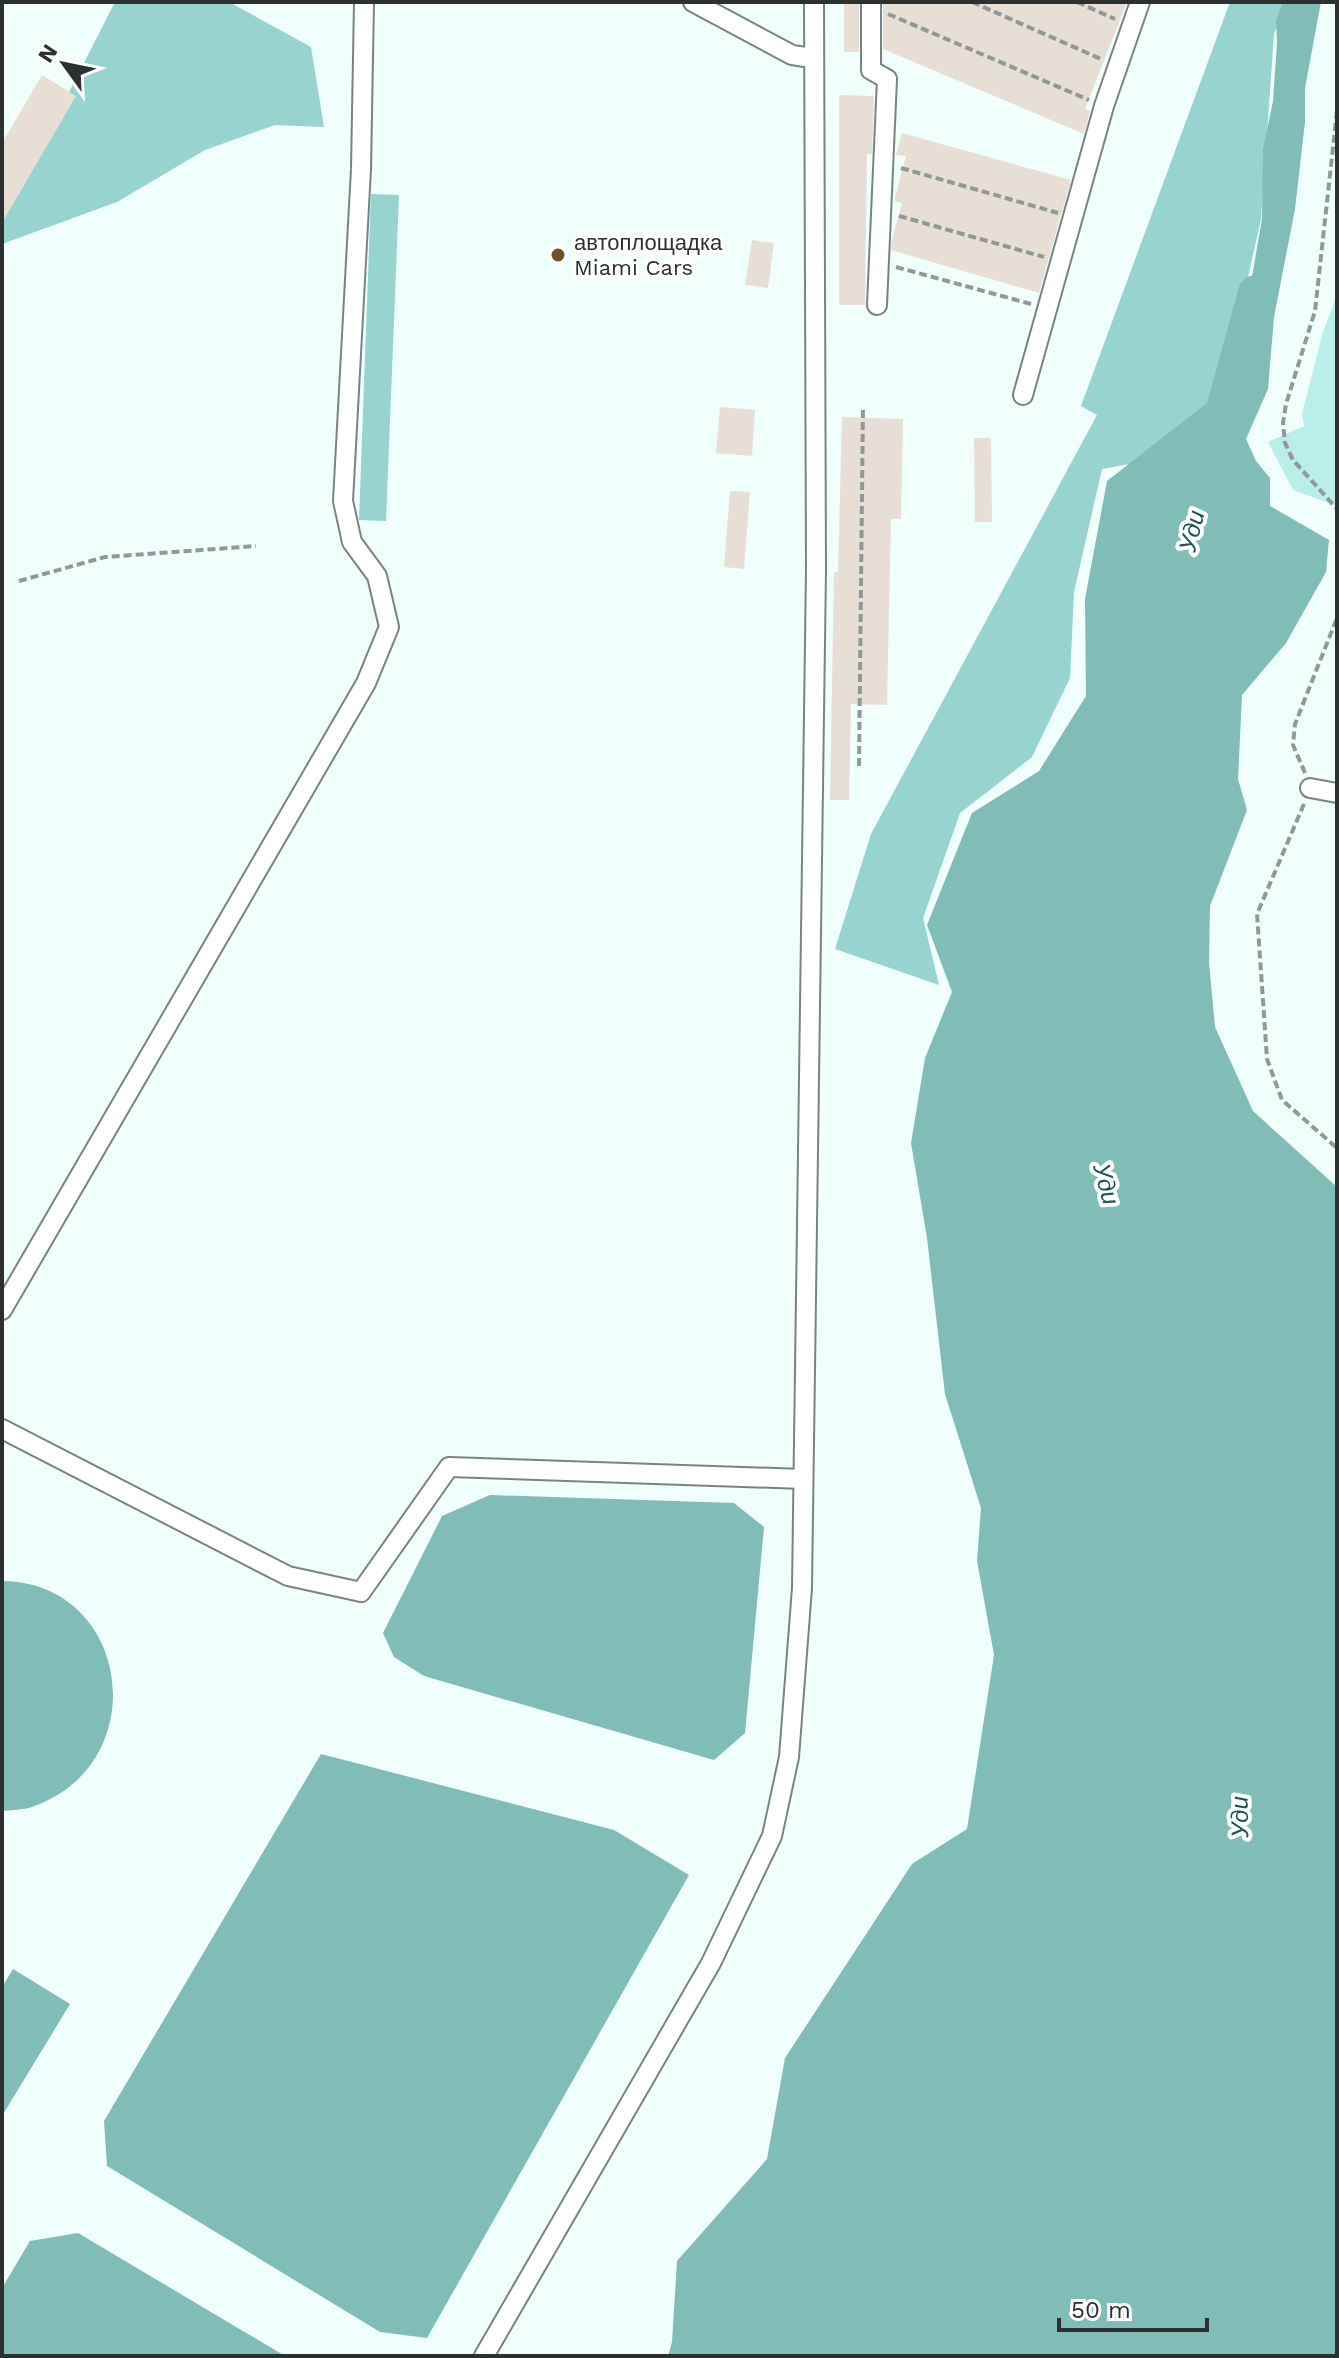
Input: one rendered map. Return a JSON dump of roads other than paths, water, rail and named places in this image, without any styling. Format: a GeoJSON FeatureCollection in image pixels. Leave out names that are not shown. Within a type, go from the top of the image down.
{"type":"FeatureCollection","features":[{"type":"Feature","properties":{"kind":"street"},"geometry":{"type":"LineString","coordinates":[[2,1310],[366,683],[389,627],[377,576],[352,542],[343,501],[361,169],[364,2]]}},
{"type":"Feature","properties":{"kind":"street"},"geometry":{"type":"LineString","coordinates":[[693,2],[792,55],[812,58]]}},
{"type":"Feature","properties":{"kind":"street"},"geometry":{"type":"LineString","coordinates":[[484,2356],[711,1963],[772,1836],[789,1757],[802,1588],[817,538],[814,2]]}},
{"type":"Feature","properties":{"kind":"street"},"geometry":{"type":"LineString","coordinates":[[1023,395],[1104,106],[1140,2]]}},
{"type":"Feature","properties":{"kind":"street"},"geometry":{"type":"LineString","coordinates":[[871,4],[871,70],[887,79],[877,305]]}},
{"type":"Feature","properties":{"kind":"street"},"geometry":{"type":"LineString","coordinates":[[1310,788],[1337,793]]}},
{"type":"Feature","properties":{"kind":"street"},"geometry":{"type":"LineString","coordinates":[[2,1429],[288,1576],[361,1592],[449,1467],[803,1479]]}},
{"type":"Feature","properties":{"kind":"water"},"geometry":{"type":"Polygon","coordinates":[[[1283,2],[1321,2],[1305,88],[1305,122],[1295,209],[1274,317],[1268,389],[1246,439],[1256,461],[1270,478],[1270,506],[1329,540],[1326,572],[1286,643],[1242,695],[1238,779],[1247,810],[1210,906],[1209,963],[1215,1027],[1253,1111],[1337,1187],[1337,2356],[668,2356],[672,2342],[677,2261],[767,2159],[785,2058],[912,1864],[967,1829],[994,1655],[977,1561],[981,1508],[945,1394],[927,1238],[911,1143],[925,1058],[952,992],[927,925],[972,813],[1039,771],[1086,696],[1085,599],[1107,481],[1216,396],[1241,359],[1262,219],[1263,149],[1273,101],[1276,21],[1283,2]]]}},
{"type":"Feature","properties":{"kind":"water"},"geometry":{"type":"Polygon","coordinates":[[[490,1495],[734,1503],[764,1527],[745,1733],[714,1760],[424,1676],[394,1657],[383,1633],[442,1516],[490,1495]]]}},
{"type":"Feature","properties":{"kind":"water"},"geometry":{"type":"Polygon","coordinates":[[[2,1581],[45,1589],[79,1611],[101,1642],[112,1678],[111,1717],[98,1754],[72,1785],[32,1807],[2,1811],[2,1581]]]}},
{"type":"Feature","properties":{"kind":"water"},"geometry":{"type":"Polygon","coordinates":[[[321,1754],[614,1830],[689,1875],[427,2338],[380,2332],[107,2166],[104,2121],[321,1754]]]}},
{"type":"Feature","properties":{"kind":"water"},"geometry":{"type":"Polygon","coordinates":[[[13,1969],[70,2004],[2,2116],[2,1987],[13,1969]]]}},
{"type":"Feature","properties":{"kind":"water"},"geometry":{"type":"Polygon","coordinates":[[[78,2233],[285,2356],[2,2356],[2,2288],[30,2241],[78,2233]]]}},
{"type":"Feature","properties":{"kind":"waterway","name":"Уди"},"geometry":{"type":"LineString","coordinates":[[1223,413],[1256,293]]}},
{"type":"Feature","properties":{"kind":"place","name":"автоплощадка Miami Cars"},"geometry":{"type":"Point","coordinates":[558,255]}}]}
